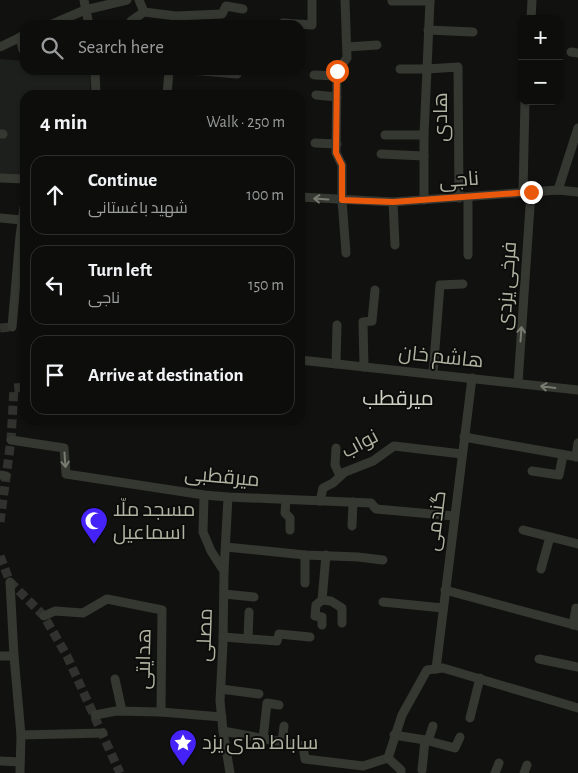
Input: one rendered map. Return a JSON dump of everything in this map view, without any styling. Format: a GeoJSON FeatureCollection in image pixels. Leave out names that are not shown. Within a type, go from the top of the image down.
{"type":"FeatureCollection","features":[{"type":"Feature","properties":{"kind":"street"},"geometry":{"type":"LineString","coordinates":[[84,0],[87,20]]}},
{"type":"Feature","properties":{"kind":"street"},"geometry":{"type":"LineString","coordinates":[[62,20],[85,10],[127,0]]}},
{"type":"Feature","properties":{"kind":"street"},"geometry":{"type":"LineString","coordinates":[[140,0],[144,12]]}},
{"type":"Feature","properties":{"kind":"street"},"geometry":{"type":"LineString","coordinates":[[305,25],[312,25],[312,0]]}},
{"type":"Feature","properties":{"kind":"street"},"geometry":{"type":"LineString","coordinates":[[345,0],[347,58],[337,71],[336,153],[342,165],[342,200],[346,254]]}},
{"type":"Feature","properties":{"kind":"street"},"geometry":{"type":"LineString","coordinates":[[531,15],[532,0]]}},
{"type":"Feature","properties":{"kind":"street"},"geometry":{"type":"LineString","coordinates":[[392,1],[430,1],[424,135],[424,200]]}},
{"type":"Feature","properties":{"kind":"street"},"geometry":{"type":"LineString","coordinates":[[131,20],[144,12],[176,16],[222,14],[226,6],[243,8]]}},
{"type":"Feature","properties":{"kind":"street"},"geometry":{"type":"LineString","coordinates":[[428,30],[473,32]]}},
{"type":"Feature","properties":{"kind":"street"},"geometry":{"type":"LineString","coordinates":[[0,47],[20,37]]}},
{"type":"Feature","properties":{"kind":"street"},"geometry":{"type":"LineString","coordinates":[[347,48],[377,45]]}},
{"type":"Feature","properties":{"kind":"street","name":"هادی"},"geometry":{"type":"LineString","coordinates":[[427,68],[458,67],[463,197]]}},
{"type":"Feature","properties":{"kind":"street"},"geometry":{"type":"LineString","coordinates":[[400,69],[427,68]]}},
{"type":"Feature","properties":{"kind":"street"},"geometry":{"type":"LineString","coordinates":[[95,75],[96,90]]}},
{"type":"Feature","properties":{"kind":"street"},"geometry":{"type":"LineString","coordinates":[[167,90],[168,75]]}},
{"type":"Feature","properties":{"kind":"street"},"geometry":{"type":"LineString","coordinates":[[314,75],[337,76]]}},
{"type":"Feature","properties":{"kind":"street"},"geometry":{"type":"LineString","coordinates":[[316,95],[337,97]]}},
{"type":"Feature","properties":{"kind":"street","name":"فرخی یزدی"},"geometry":{"type":"LineString","coordinates":[[518,383],[527,192],[525,105]]}},
{"type":"Feature","properties":{"kind":"street"},"geometry":{"type":"LineString","coordinates":[[558,190],[578,128]]}},
{"type":"Feature","properties":{"kind":"street"},"geometry":{"type":"LineString","coordinates":[[385,135],[424,135]]}},
{"type":"Feature","properties":{"kind":"street"},"geometry":{"type":"LineString","coordinates":[[315,143],[337,144]]}},
{"type":"Feature","properties":{"kind":"street"},"geometry":{"type":"LineString","coordinates":[[381,154],[424,156]]}},
{"type":"Feature","properties":{"kind":"street"},"geometry":{"type":"LineString","coordinates":[[0,178],[20,179]]}},
{"type":"Feature","properties":{"kind":"street","name":"ناجی"},"geometry":{"type":"LineString","coordinates":[[305,197],[393,202],[558,190],[578,192]]}},
{"type":"Feature","properties":{"kind":"street"},"geometry":{"type":"LineString","coordinates":[[463,197],[468,255]]}},
{"type":"Feature","properties":{"kind":"street"},"geometry":{"type":"LineString","coordinates":[[393,202],[395,245]]}},
{"type":"Feature","properties":{"kind":"street"},"geometry":{"type":"LineString","coordinates":[[0,218],[20,220]]}},
{"type":"Feature","properties":{"kind":"street"},"geometry":{"type":"LineString","coordinates":[[12,327],[20,261]]}},
{"type":"Feature","properties":{"kind":"street"},"geometry":{"type":"LineString","coordinates":[[433,374],[440,286],[464,284]]}},
{"type":"Feature","properties":{"kind":"street"},"geometry":{"type":"LineString","coordinates":[[364,367],[363,322],[372,321],[375,290]]}},
{"type":"Feature","properties":{"kind":"street"},"geometry":{"type":"LineString","coordinates":[[336,364],[337,325]]}},
{"type":"Feature","properties":{"kind":"street","name":"هاشم خان"},"geometry":{"type":"LineString","coordinates":[[305,361],[578,390]]}},
{"type":"Feature","properties":{"kind":"street","name":"گندمی"},"geometry":{"type":"LineString","coordinates":[[388,758],[402,715],[431,669],[443,608],[472,378]]}},
{"type":"Feature","properties":{"kind":"street"},"geometry":{"type":"LineString","coordinates":[[464,437],[577,457],[578,443]]}},
{"type":"Feature","properties":{"kind":"street","name":"میرقطبی"},"geometry":{"type":"LineString","coordinates":[[10,440],[64,448],[66,474],[204,495],[371,503],[376,509],[454,516]]}},
{"type":"Feature","properties":{"kind":"street","name":"نواب"},"geometry":{"type":"LineString","coordinates":[[320,501],[323,488],[333,483],[345,472],[373,461],[394,446],[462,454]]}},
{"type":"Feature","properties":{"kind":"street"},"geometry":{"type":"LineString","coordinates":[[336,448],[330,465],[340,476]]}},
{"type":"Feature","properties":{"kind":"street"},"geometry":{"type":"LineString","coordinates":[[532,471],[559,475],[563,454]]}},
{"type":"Feature","properties":{"kind":"street"},"geometry":{"type":"LineString","coordinates":[[204,495],[203,532],[211,552],[224,571]]}},
{"type":"Feature","properties":{"kind":"street","name":"مصلی"},"geometry":{"type":"LineString","coordinates":[[228,497],[220,701],[230,773]]}},
{"type":"Feature","properties":{"kind":"street"},"geometry":{"type":"LineString","coordinates":[[286,500],[286,513],[290,518],[290,530]]}},
{"type":"Feature","properties":{"kind":"street"},"geometry":{"type":"LineString","coordinates":[[352,526],[353,502]]}},
{"type":"Feature","properties":{"kind":"street"},"geometry":{"type":"LineString","coordinates":[[523,530],[578,544]]}},
{"type":"Feature","properties":{"kind":"street"},"geometry":{"type":"LineString","coordinates":[[541,569],[550,537]]}},
{"type":"Feature","properties":{"kind":"street"},"geometry":{"type":"LineString","coordinates":[[226,547],[382,560]]}},
{"type":"Feature","properties":{"kind":"street"},"geometry":{"type":"LineString","coordinates":[[305,555],[305,583]]}},
{"type":"Feature","properties":{"kind":"street"},"geometry":{"type":"LineString","coordinates":[[322,625],[322,617],[315,616],[316,605],[322,600],[326,555]]}},
{"type":"Feature","properties":{"kind":"street"},"geometry":{"type":"LineString","coordinates":[[10,582],[21,735],[20,773]]}},
{"type":"Feature","properties":{"kind":"street"},"geometry":{"type":"LineString","coordinates":[[445,590],[576,625],[576,608]]}},
{"type":"Feature","properties":{"kind":"street"},"geometry":{"type":"LineString","coordinates":[[224,594],[254,597]]}},
{"type":"Feature","properties":{"kind":"street","name":"هدایتی"},"geometry":{"type":"LineString","coordinates":[[44,616],[55,611],[83,613],[107,599],[162,610],[161,712]]}},
{"type":"Feature","properties":{"kind":"street"},"geometry":{"type":"LineString","coordinates":[[322,600],[331,601],[342,608],[342,623]]}},
{"type":"Feature","properties":{"kind":"street"},"geometry":{"type":"LineString","coordinates":[[383,602],[443,608]]}},
{"type":"Feature","properties":{"kind":"street"},"geometry":{"type":"LineString","coordinates":[[248,639],[249,612]]}},
{"type":"Feature","properties":{"kind":"street"},"geometry":{"type":"LineString","coordinates":[[223,637],[277,641],[279,634],[310,637]]}},
{"type":"Feature","properties":{"kind":"street"},"geometry":{"type":"LineString","coordinates":[[0,656],[14,656]]}},
{"type":"Feature","properties":{"kind":"street"},"geometry":{"type":"LineString","coordinates":[[538,659],[578,667]]}},
{"type":"Feature","properties":{"kind":"street"},"geometry":{"type":"LineString","coordinates":[[431,669],[443,668],[578,708]]}},
{"type":"Feature","properties":{"kind":"street"},"geometry":{"type":"LineString","coordinates":[[470,718],[480,678]]}},
{"type":"Feature","properties":{"kind":"street"},"geometry":{"type":"LineString","coordinates":[[114,679],[122,711]]}},
{"type":"Feature","properties":{"kind":"street"},"geometry":{"type":"LineString","coordinates":[[221,689],[259,694]]}},
{"type":"Feature","properties":{"kind":"street"},"geometry":{"type":"LineString","coordinates":[[263,739],[267,703],[279,706]]}},
{"type":"Feature","properties":{"kind":"street"},"geometry":{"type":"LineString","coordinates":[[94,715],[122,711],[222,717]]}},
{"type":"Feature","properties":{"kind":"street"},"geometry":{"type":"LineString","coordinates":[[282,742],[284,726]]}},
{"type":"Feature","properties":{"kind":"street"},"geometry":{"type":"LineString","coordinates":[[422,770],[426,741],[434,726]]}},
{"type":"Feature","properties":{"kind":"street"},"geometry":{"type":"LineString","coordinates":[[223,732],[303,746],[305,759],[363,766],[388,758],[401,770],[401,773]]}},
{"type":"Feature","properties":{"kind":"street"},"geometry":{"type":"LineString","coordinates":[[21,735],[103,733]]}},
{"type":"Feature","properties":{"kind":"street"},"geometry":{"type":"LineString","coordinates":[[394,735],[455,748],[460,737]]}},
{"type":"Feature","properties":{"kind":"street"},"geometry":{"type":"LineString","coordinates":[[0,761],[20,762]]}},
{"type":"Feature","properties":{"kind":"street"},"geometry":{"type":"LineString","coordinates":[[495,773],[499,763]]}},
{"type":"Feature","properties":{"kind":"shaded area"},"geometry":{"type":"Polygon","coordinates":[[[0,59],[20,61],[20,75],[91,75],[90,90],[20,90],[20,175],[0,174],[0,59]]]}},
{"type":"Feature","properties":{"kind":"tunnel"},"geometry":{"type":"LineString","coordinates":[[0,328],[12,327]]}},
{"type":"Feature","properties":{"kind":"tunnel"},"geometry":{"type":"LineString","coordinates":[[0,522],[11,440],[14,388],[20,387]]}},
{"type":"Feature","properties":{"kind":"tunnel"},"geometry":{"type":"LineString","coordinates":[[0,556],[10,582],[44,616],[67,656],[120,773]]}},
{"type":"Feature","properties":{"kind":"place","name":"مسجد ملّا اسماعیل"},"geometry":{"type":"Point","coordinates":[94,545]}},
{"type":"Feature","properties":{"kind":"place","name":"ساباط های یزد"},"geometry":{"type":"Point","coordinates":[183,767]}},
{"type":"Feature","properties":{"kind":"district","name":"میرقطب"},"geometry":{"type":"Point","coordinates":[398,398]}},
{"type":"Feature","properties":{"kind":"route"},"geometry":{"type":"LineString","coordinates":[[337,71],[336,153],[342,165],[342,200],[393,202],[531,192]]}}]}
